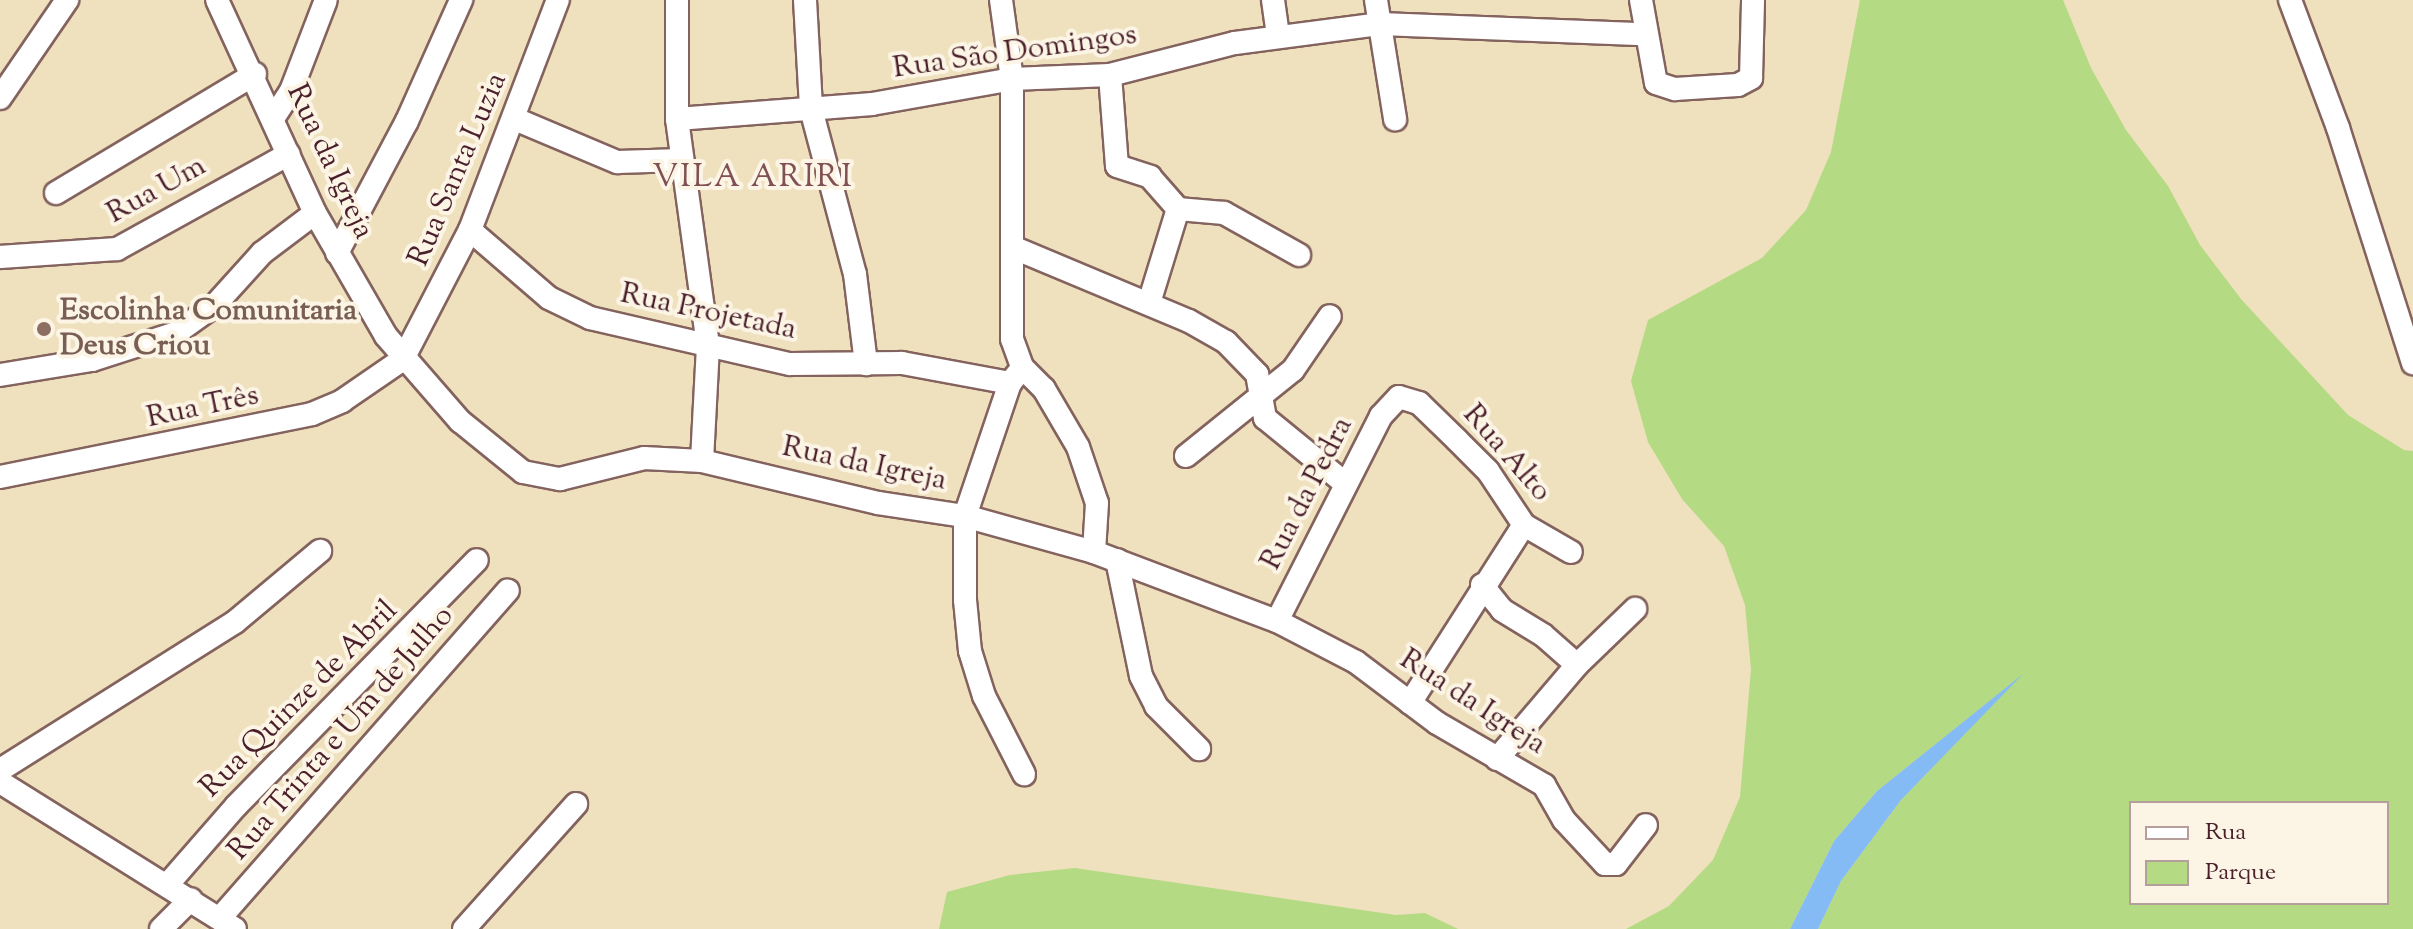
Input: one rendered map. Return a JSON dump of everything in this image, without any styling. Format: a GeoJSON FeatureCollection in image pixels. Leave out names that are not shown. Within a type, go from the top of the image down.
{"type":"FeatureCollection","features":[{"type":"Feature","properties":{"kind":"street"},"geometry":{"type":"LineString","coordinates":[[0,98],[67,0]]}},
{"type":"Feature","properties":{"kind":"street","name":"Rua da Igreja"},"geometry":{"type":"LineString","coordinates":[[217,0],[255,74],[315,213],[403,359],[460,421],[523,472],[542,479],[560,479],[644,458],[702,461],[878,503],[965,516],[1094,552],[1277,621],[1356,662],[1410,703],[1544,785],[1564,820],[1605,864],[1616,864],[1646,825]]}},
{"type":"Feature","properties":{"kind":"street"},"geometry":{"type":"LineString","coordinates":[[274,117],[291,91],[326,0]]}},
{"type":"Feature","properties":{"kind":"street"},"geometry":{"type":"LineString","coordinates":[[337,253],[407,121],[461,0]]}},
{"type":"Feature","properties":{"kind":"street","name":"Rua Santa Luzia"},"geometry":{"type":"LineString","coordinates":[[403,359],[470,230],[558,0]]}},
{"type":"Feature","properties":{"kind":"street"},"geometry":{"type":"LineString","coordinates":[[677,0],[677,119],[708,346],[702,461]]}},
{"type":"Feature","properties":{"kind":"street"},"geometry":{"type":"LineString","coordinates":[[805,0],[811,109],[855,274],[866,364]]}},
{"type":"Feature","properties":{"kind":"street"},"geometry":{"type":"LineString","coordinates":[[1001,0],[1012,79],[1012,339],[1016,375],[965,516],[970,651],[984,696],[1024,774]]}},
{"type":"Feature","properties":{"kind":"street"},"geometry":{"type":"LineString","coordinates":[[1273,0],[1278,36]]}},
{"type":"Feature","properties":{"kind":"street"},"geometry":{"type":"LineString","coordinates":[[1376,0],[1395,119]]}},
{"type":"Feature","properties":{"kind":"street"},"geometry":{"type":"LineString","coordinates":[[1641,0],[1645,34],[1659,87],[1712,87],[1751,78],[1753,0]]}},
{"type":"Feature","properties":{"kind":"street"},"geometry":{"type":"LineString","coordinates":[[2290,0],[2338,128],[2413,363]]}},
{"type":"Feature","properties":{"kind":"street","name":"Rua São Domingos"},"geometry":{"type":"LineString","coordinates":[[677,119],[922,97],[1012,79],[1110,75],[1278,36],[1379,24],[1645,34]]}},
{"type":"Feature","properties":{"kind":"street"},"geometry":{"type":"LineString","coordinates":[[56,193],[255,74]]}},
{"type":"Feature","properties":{"kind":"street"},"geometry":{"type":"LineString","coordinates":[[1110,75],[1117,166],[1150,177],[1178,209],[1224,213],[1299,255]]}},
{"type":"Feature","properties":{"kind":"street"},"geometry":{"type":"LineString","coordinates":[[515,119],[617,162],[682,160]]}},
{"type":"Feature","properties":{"kind":"street","name":"Rua Um"},"geometry":{"type":"LineString","coordinates":[[0,257],[117,249],[289,154]]}},
{"type":"Feature","properties":{"kind":"street"},"geometry":{"type":"LineString","coordinates":[[1149,303],[1178,209]]}},
{"type":"Feature","properties":{"kind":"street"},"geometry":{"type":"LineString","coordinates":[[0,375],[92,360],[176,333],[215,305],[262,253],[315,213]]}},
{"type":"Feature","properties":{"kind":"street","name":"Rua Projetada"},"geometry":{"type":"LineString","coordinates":[[470,230],[565,308],[708,346],[790,364],[931,366],[1016,375]]}},
{"type":"Feature","properties":{"kind":"street"},"geometry":{"type":"LineString","coordinates":[[1012,247],[1189,321],[1246,359],[1257,374],[1258,397],[1274,428],[1346,484]]}},
{"type":"Feature","properties":{"kind":"street"},"geometry":{"type":"LineString","coordinates":[[1186,456],[1293,370],[1330,316]]}},
{"type":"Feature","properties":{"kind":"street","name":"Rua Três"},"geometry":{"type":"LineString","coordinates":[[0,477],[312,414],[342,401],[403,359]]}},
{"type":"Feature","properties":{"kind":"street"},"geometry":{"type":"LineString","coordinates":[[1016,375],[1044,389],[1078,447],[1097,503],[1094,552]]}},
{"type":"Feature","properties":{"kind":"street","name":"Rua da Pedra"},"geometry":{"type":"LineString","coordinates":[[1277,621],[1381,416],[1399,397]]}},
{"type":"Feature","properties":{"kind":"street","name":"Rua Alto"},"geometry":{"type":"LineString","coordinates":[[1399,397],[1419,403],[1488,471],[1524,525],[1571,552]]}},
{"type":"Feature","properties":{"kind":"street"},"geometry":{"type":"LineString","coordinates":[[1410,703],[1482,585],[1524,525]]}},
{"type":"Feature","properties":{"kind":"street"},"geometry":{"type":"LineString","coordinates":[[0,770],[75,728],[235,622],[320,551]]}},
{"type":"Feature","properties":{"kind":"street","name":"Rua Quinze de Abril"},"geometry":{"type":"LineString","coordinates":[[168,884],[256,785],[477,560]]}},
{"type":"Feature","properties":{"kind":"street"},"geometry":{"type":"LineString","coordinates":[[1117,560],[1141,676],[1156,706],[1199,749]]}},
{"type":"Feature","properties":{"kind":"street"},"geometry":{"type":"LineString","coordinates":[[1482,585],[1502,610],[1543,635],[1577,665]]}},
{"type":"Feature","properties":{"kind":"street","name":"Rua Trinta e Um de Julho"},"geometry":{"type":"LineString","coordinates":[[227,923],[508,590]]}},
{"type":"Feature","properties":{"kind":"street"},"geometry":{"type":"LineString","coordinates":[[1497,759],[1577,665],[1635,609]]}},
{"type":"Feature","properties":{"kind":"street"},"geometry":{"type":"LineString","coordinates":[[0,782],[227,923]]}},
{"type":"Feature","properties":{"kind":"street"},"geometry":{"type":"LineString","coordinates":[[464,929],[576,804]]}},
{"type":"Feature","properties":{"kind":"street"},"geometry":{"type":"LineString","coordinates":[[161,929],[191,899]]}},
{"type":"Feature","properties":{"kind":"green space"},"geometry":{"type":"Polygon","coordinates":[[[1860,0],[2063,0],[2091,68],[2126,130],[2168,186],[2200,245],[2241,299],[2348,415],[2404,450],[2413,451],[2413,929],[1818,929],[1841,881],[1901,800],[2016,680],[1877,791],[1834,841],[1790,929],[1626,929],[1669,906],[1713,860],[1740,797],[1751,669],[1745,605],[1724,546],[1682,499],[1648,442],[1631,381],[1648,320],[1762,258],[1806,210],[1831,152],[1860,0]]]}},
{"type":"Feature","properties":{"kind":"green space"},"geometry":{"type":"Polygon","coordinates":[[[1075,868],[1396,915],[1425,913],[1458,929],[939,929],[947,892],[1010,875],[1075,868]]]}},
{"type":"Feature","properties":{"kind":"water"},"geometry":{"type":"Polygon","coordinates":[[[2023,674],[1901,800],[1841,881],[1818,929],[1790,929],[1834,841],[1877,791],[2023,674]]]}},
{"type":"Feature","properties":{"kind":"place","name":"Escolinha Comunitaria Deus Criou"},"geometry":{"type":"Point","coordinates":[44,329]}},
{"type":"Feature","properties":{"kind":"district","name":"VILA ARIRI"},"geometry":{"type":"Point","coordinates":[753,178]}}]}
